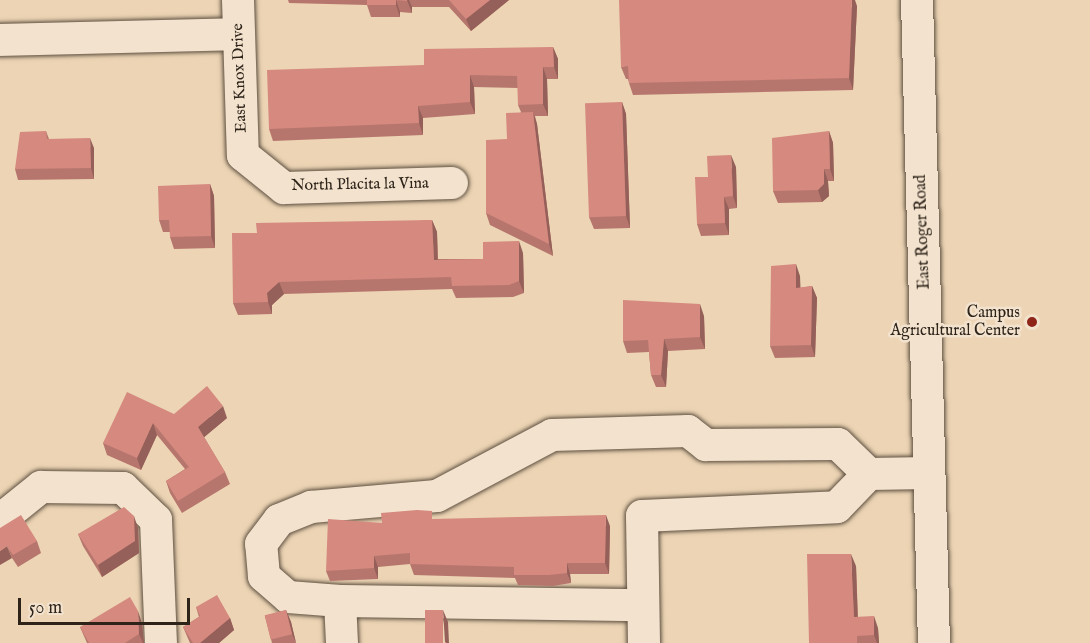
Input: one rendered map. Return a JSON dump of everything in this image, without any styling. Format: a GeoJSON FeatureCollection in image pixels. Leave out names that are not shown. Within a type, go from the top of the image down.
{"type":"FeatureCollection","features":[{"type":"Feature","properties":{"kind":"street","name":"East Knox Drive"},"geometry":{"type":"LineString","coordinates":[[238,0],[243,155]]}},
{"type":"Feature","properties":{"kind":"street","name":"East Roger Road"},"geometry":{"type":"LineString","coordinates":[[917,0],[934,643]]}},
{"type":"Feature","properties":{"kind":"street"},"geometry":{"type":"LineString","coordinates":[[0,40],[238,34]]}},
{"type":"Feature","properties":{"kind":"street","name":"North Placita la Vina"},"geometry":{"type":"LineString","coordinates":[[243,155],[284,188],[452,183]]}},
{"type":"Feature","properties":{"kind":"street"},"geometry":{"type":"LineString","coordinates":[[643,606],[340,601],[288,597],[264,576],[261,544],[279,520],[311,507],[437,496],[552,435],[688,431],[706,445],[838,444],[869,474]]}},
{"type":"Feature","properties":{"kind":"street"},"geometry":{"type":"LineString","coordinates":[[644,643],[642,516],[837,507],[869,474],[929,473]]}},
{"type":"Feature","properties":{"kind":"street"},"geometry":{"type":"LineString","coordinates":[[0,520],[41,487],[123,488],[156,520],[161,643]]}},
{"type":"Feature","properties":{"kind":"street"},"geometry":{"type":"LineString","coordinates":[[340,601],[342,643]]}},
{"type":"Feature","properties":{"kind":"building"},"geometry":{"type":"Polygon","coordinates":[[[367,0],[396,0],[396,5],[367,5],[367,0]]]}},
{"type":"Feature","properties":{"kind":"building"},"geometry":{"type":"Polygon","coordinates":[[[449,0],[490,0],[466,19],[449,0]]]}},
{"type":"Feature","properties":{"kind":"building"},"geometry":{"type":"Polygon","coordinates":[[[619,0],[852,0],[849,78],[629,83],[628,66],[621,67],[619,0]]]}},
{"type":"Feature","properties":{"kind":"building"},"geometry":{"type":"Polygon","coordinates":[[[553,47],[554,67],[543,67],[543,104],[518,105],[517,76],[470,75],[470,102],[418,106],[419,123],[269,129],[267,70],[424,65],[424,49],[553,47]]]}},
{"type":"Feature","properties":{"kind":"building"},"geometry":{"type":"Polygon","coordinates":[[[622,102],[626,216],[589,217],[585,103],[622,102]]]}},
{"type":"Feature","properties":{"kind":"building"},"geometry":{"type":"Polygon","coordinates":[[[533,112],[549,244],[486,213],[486,140],[507,139],[506,113],[533,112]]]}},
{"type":"Feature","properties":{"kind":"building"},"geometry":{"type":"Polygon","coordinates":[[[46,131],[47,139],[90,138],[91,168],[15,169],[20,132],[46,131]]]}},
{"type":"Feature","properties":{"kind":"building"},"geometry":{"type":"Polygon","coordinates":[[[829,131],[830,169],[824,169],[824,184],[818,190],[773,191],[772,138],[829,131]]]}},
{"type":"Feature","properties":{"kind":"building"},"geometry":{"type":"Polygon","coordinates":[[[731,155],[733,196],[724,197],[725,223],[697,224],[695,177],[708,177],[707,156],[731,155]]]}},
{"type":"Feature","properties":{"kind":"building"},"geometry":{"type":"Polygon","coordinates":[[[210,184],[211,236],[170,237],[169,220],[159,220],[158,186],[210,184]]]}},
{"type":"Feature","properties":{"kind":"building"},"geometry":{"type":"Polygon","coordinates":[[[432,220],[434,260],[483,259],[483,242],[519,241],[519,281],[509,285],[452,286],[451,277],[279,282],[267,293],[268,302],[233,303],[232,233],[257,233],[256,223],[432,220]]]}},
{"type":"Feature","properties":{"kind":"building"},"geometry":{"type":"Polygon","coordinates":[[[796,264],[796,288],[812,286],[811,345],[770,346],[771,266],[796,264]]]}},
{"type":"Feature","properties":{"kind":"building"},"geometry":{"type":"Polygon","coordinates":[[[623,300],[700,304],[700,337],[664,339],[661,375],[651,375],[648,340],[623,341],[623,300]]]}},
{"type":"Feature","properties":{"kind":"building"},"geometry":{"type":"Polygon","coordinates":[[[207,386],[223,406],[198,427],[225,472],[178,501],[166,481],[189,467],[153,423],[137,458],[103,443],[127,392],[174,414],[207,386]]]}},
{"type":"Feature","properties":{"kind":"building"},"geometry":{"type":"Polygon","coordinates":[[[124,507],[134,516],[135,541],[98,565],[78,534],[124,507]]]}},
{"type":"Feature","properties":{"kind":"building"},"geometry":{"type":"Polygon","coordinates":[[[432,511],[432,519],[606,515],[605,563],[567,563],[567,573],[514,575],[514,567],[410,564],[410,553],[374,556],[374,568],[326,571],[328,519],[382,523],[381,513],[432,511]]]}},
{"type":"Feature","properties":{"kind":"building"},"geometry":{"type":"Polygon","coordinates":[[[21,515],[37,541],[13,555],[7,546],[0,551],[0,528],[21,515]]]}},
{"type":"Feature","properties":{"kind":"building"},"geometry":{"type":"Polygon","coordinates":[[[807,554],[851,554],[854,617],[874,616],[874,635],[857,636],[857,643],[809,643],[807,554]]]}},
{"type":"Feature","properties":{"kind":"building"},"geometry":{"type":"Polygon","coordinates":[[[217,595],[230,618],[200,643],[193,643],[183,627],[200,616],[196,607],[217,595]]]}},
{"type":"Feature","properties":{"kind":"building"},"geometry":{"type":"Polygon","coordinates":[[[130,597],[138,611],[139,634],[125,643],[89,643],[80,627],[130,597]]]}},
{"type":"Feature","properties":{"kind":"building"},"geometry":{"type":"Polygon","coordinates":[[[286,610],[292,634],[271,640],[265,615],[286,610]]]}},
{"type":"Feature","properties":{"kind":"building"},"geometry":{"type":"Polygon","coordinates":[[[425,610],[443,610],[443,643],[425,643],[425,610]]]}},
{"type":"Feature","properties":{"kind":"place","name":"Campus Agricultural Center"},"geometry":{"type":"Point","coordinates":[1032,322]}}]}
